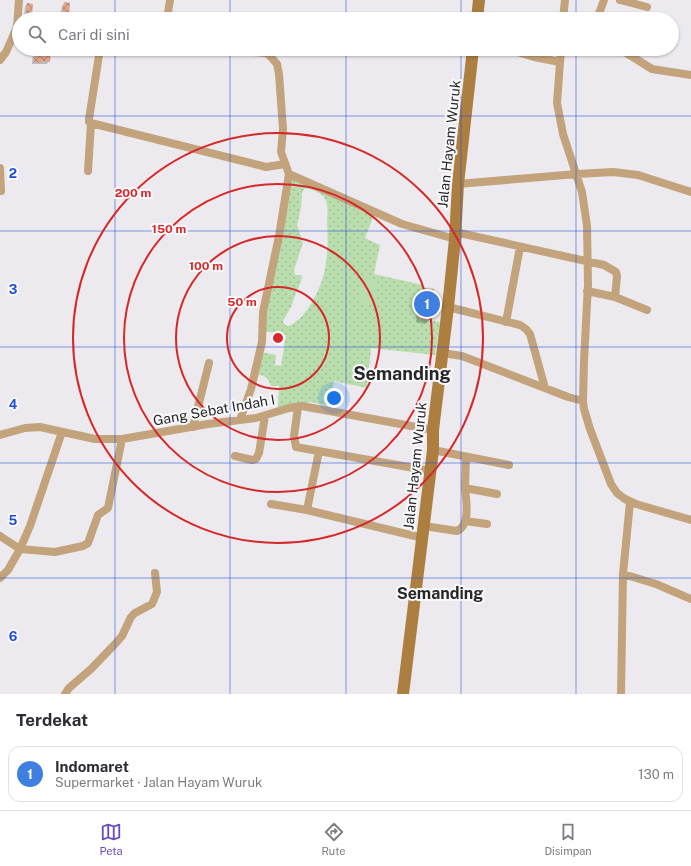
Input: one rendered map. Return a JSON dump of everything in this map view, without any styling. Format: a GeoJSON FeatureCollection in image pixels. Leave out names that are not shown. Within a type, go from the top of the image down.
{"type":"FeatureCollection","features":[{"type":"Feature","properties":{"kind":"main road"},"geometry":{"type":"LineString","coordinates":[[478,12],[479,0]]}},
{"type":"Feature","properties":{"kind":"main road","name":"Jalan Hayam Wuruk"},"geometry":{"type":"LineString","coordinates":[[403,694],[431,471],[433,430],[448,307],[455,236],[458,184],[472,56]]}},
{"type":"Feature","properties":{"kind":"street"},"geometry":{"type":"LineString","coordinates":[[19,0],[19,12]]}},
{"type":"Feature","properties":{"kind":"street"},"geometry":{"type":"LineString","coordinates":[[168,12],[170,0]]}},
{"type":"Feature","properties":{"kind":"street"},"geometry":{"type":"LineString","coordinates":[[564,12],[565,0]]}},
{"type":"Feature","properties":{"kind":"street"},"geometry":{"type":"LineString","coordinates":[[600,12],[604,0]]}},
{"type":"Feature","properties":{"kind":"street"},"geometry":{"type":"LineString","coordinates":[[620,0],[647,7]]}},
{"type":"Feature","properties":{"kind":"street"},"geometry":{"type":"LineString","coordinates":[[0,60],[12,40]]}},
{"type":"Feature","properties":{"kind":"street"},"geometry":{"type":"LineString","coordinates":[[88,171],[91,123],[89,122],[89,119],[99,56]]}},
{"type":"Feature","properties":{"kind":"street"},"geometry":{"type":"LineString","coordinates":[[240,420],[251,389],[262,342],[263,312],[279,236],[289,174],[280,152],[282,129],[279,74],[277,64],[271,56]]}},
{"type":"Feature","properties":{"kind":"street"},"geometry":{"type":"LineString","coordinates":[[534,56],[560,62]]}},
{"type":"Feature","properties":{"kind":"street"},"geometry":{"type":"LineString","coordinates":[[560,56],[557,103],[563,134],[582,192],[587,226],[588,261],[583,401],[590,429],[610,484],[617,493],[630,502],[691,520]]}},
{"type":"Feature","properties":{"kind":"street"},"geometry":{"type":"LineString","coordinates":[[631,56],[652,69],[691,75]]}},
{"type":"Feature","properties":{"kind":"street"},"geometry":{"type":"LineString","coordinates":[[91,123],[266,167],[285,164]]}},
{"type":"Feature","properties":{"kind":"street"},"geometry":{"type":"LineString","coordinates":[[0,168],[1,191]]}},
{"type":"Feature","properties":{"kind":"street"},"geometry":{"type":"LineString","coordinates":[[458,184],[613,172],[633,174],[691,192]]}},
{"type":"Feature","properties":{"kind":"street"},"geometry":{"type":"LineString","coordinates":[[289,174],[402,224],[455,236],[520,246],[604,265],[616,272],[615,297]]}},
{"type":"Feature","properties":{"kind":"street"},"geometry":{"type":"LineString","coordinates":[[506,322],[520,246]]}},
{"type":"Feature","properties":{"kind":"street"},"geometry":{"type":"LineString","coordinates":[[587,291],[615,297],[647,310]]}},
{"type":"Feature","properties":{"kind":"street"},"geometry":{"type":"LineString","coordinates":[[448,307],[520,325],[526,329],[530,334],[545,388]]}},
{"type":"Feature","properties":{"kind":"street"},"geometry":{"type":"LineString","coordinates":[[442,353],[462,356],[583,401]]}},
{"type":"Feature","properties":{"kind":"street"},"geometry":{"type":"LineString","coordinates":[[193,427],[208,362]]}},
{"type":"Feature","properties":{"kind":"street"},"geometry":{"type":"LineString","coordinates":[[298,407],[294,436],[296,447],[431,471]]}},
{"type":"Feature","properties":{"kind":"street","name":"Gang Sebat Indah I"},"geometry":{"type":"LineString","coordinates":[[0,435],[20,429],[35,427],[95,439],[122,439],[265,416],[298,407],[309,407],[433,430]]}},
{"type":"Feature","properties":{"kind":"street"},"geometry":{"type":"LineString","coordinates":[[235,456],[252,460],[256,459],[265,416]]}},
{"type":"Feature","properties":{"kind":"street"},"geometry":{"type":"LineString","coordinates":[[0,578],[8,570],[20,549],[30,526],[62,432]]}},
{"type":"Feature","properties":{"kind":"street"},"geometry":{"type":"LineString","coordinates":[[0,536],[20,549],[55,552],[83,546],[88,543],[98,514],[108,508],[122,439]]}},
{"type":"Feature","properties":{"kind":"street"},"geometry":{"type":"LineString","coordinates":[[433,450],[509,465]]}},
{"type":"Feature","properties":{"kind":"street"},"geometry":{"type":"LineString","coordinates":[[306,510],[318,451]]}},
{"type":"Feature","properties":{"kind":"street"},"geometry":{"type":"LineString","coordinates":[[271,504],[424,532],[457,531],[461,529],[465,521],[464,477],[466,457]]}},
{"type":"Feature","properties":{"kind":"street"},"geometry":{"type":"LineString","coordinates":[[465,488],[497,494]]}},
{"type":"Feature","properties":{"kind":"street"},"geometry":{"type":"LineString","coordinates":[[621,694],[623,574],[630,502]]}},
{"type":"Feature","properties":{"kind":"street"},"geometry":{"type":"LineString","coordinates":[[465,521],[487,524]]}},
{"type":"Feature","properties":{"kind":"street"},"geometry":{"type":"LineString","coordinates":[[65,694],[69,688],[92,669],[122,636],[131,617],[135,613],[152,604],[157,592],[155,573]]}},
{"type":"Feature","properties":{"kind":"street"},"geometry":{"type":"LineString","coordinates":[[623,574],[656,584],[691,599]]}},
{"type":"Feature","properties":{"kind":"green space"},"geometry":{"type":"Polygon","coordinates":[[[290,178],[374,215],[365,238],[380,245],[374,274],[423,285],[419,319],[440,322],[435,355],[371,348],[367,388],[334,381],[330,406],[311,402],[278,407],[279,386],[271,386],[265,377],[254,374],[260,352],[276,355],[275,365],[281,366],[286,335],[264,331],[264,311],[290,178]],[[304,189],[297,225],[303,243],[294,270],[295,275],[302,275],[301,282],[291,307],[283,321],[285,325],[288,326],[295,323],[301,317],[317,293],[323,276],[328,246],[328,211],[325,199],[316,191],[304,189]]]}},
{"type":"Feature","properties":{"kind":"green space"},"geometry":{"type":"Polygon","coordinates":[[[363,277],[378,280],[373,305],[358,302],[363,277]]]}},
{"type":"Feature","properties":{"kind":"building"},"geometry":{"type":"Polygon","coordinates":[[[64,2],[70,3],[69,12],[62,12],[64,2]]]}},
{"type":"Feature","properties":{"kind":"building"},"geometry":{"type":"Polygon","coordinates":[[[27,3],[33,4],[32,12],[26,12],[27,3]]]}},
{"type":"Feature","properties":{"kind":"building"},"geometry":{"type":"Polygon","coordinates":[[[34,56],[50,56],[50,62],[34,62],[34,56]]]}},
{"type":"Feature","properties":{"kind":"building"},"geometry":{"type":"Polygon","coordinates":[[[423,288],[434,289],[430,320],[419,319],[423,288]]]}},
{"type":"Feature","properties":{"kind":"place","name":"Indomaret"},"geometry":{"type":"Point","coordinates":[427,304]}},
{"type":"Feature","properties":{"kind":"district","name":"Semanding"},"geometry":{"type":"Point","coordinates":[402,374]}},
{"type":"Feature","properties":{"kind":"district","name":"Semanding"},"geometry":{"type":"Point","coordinates":[440,593]}}]}
